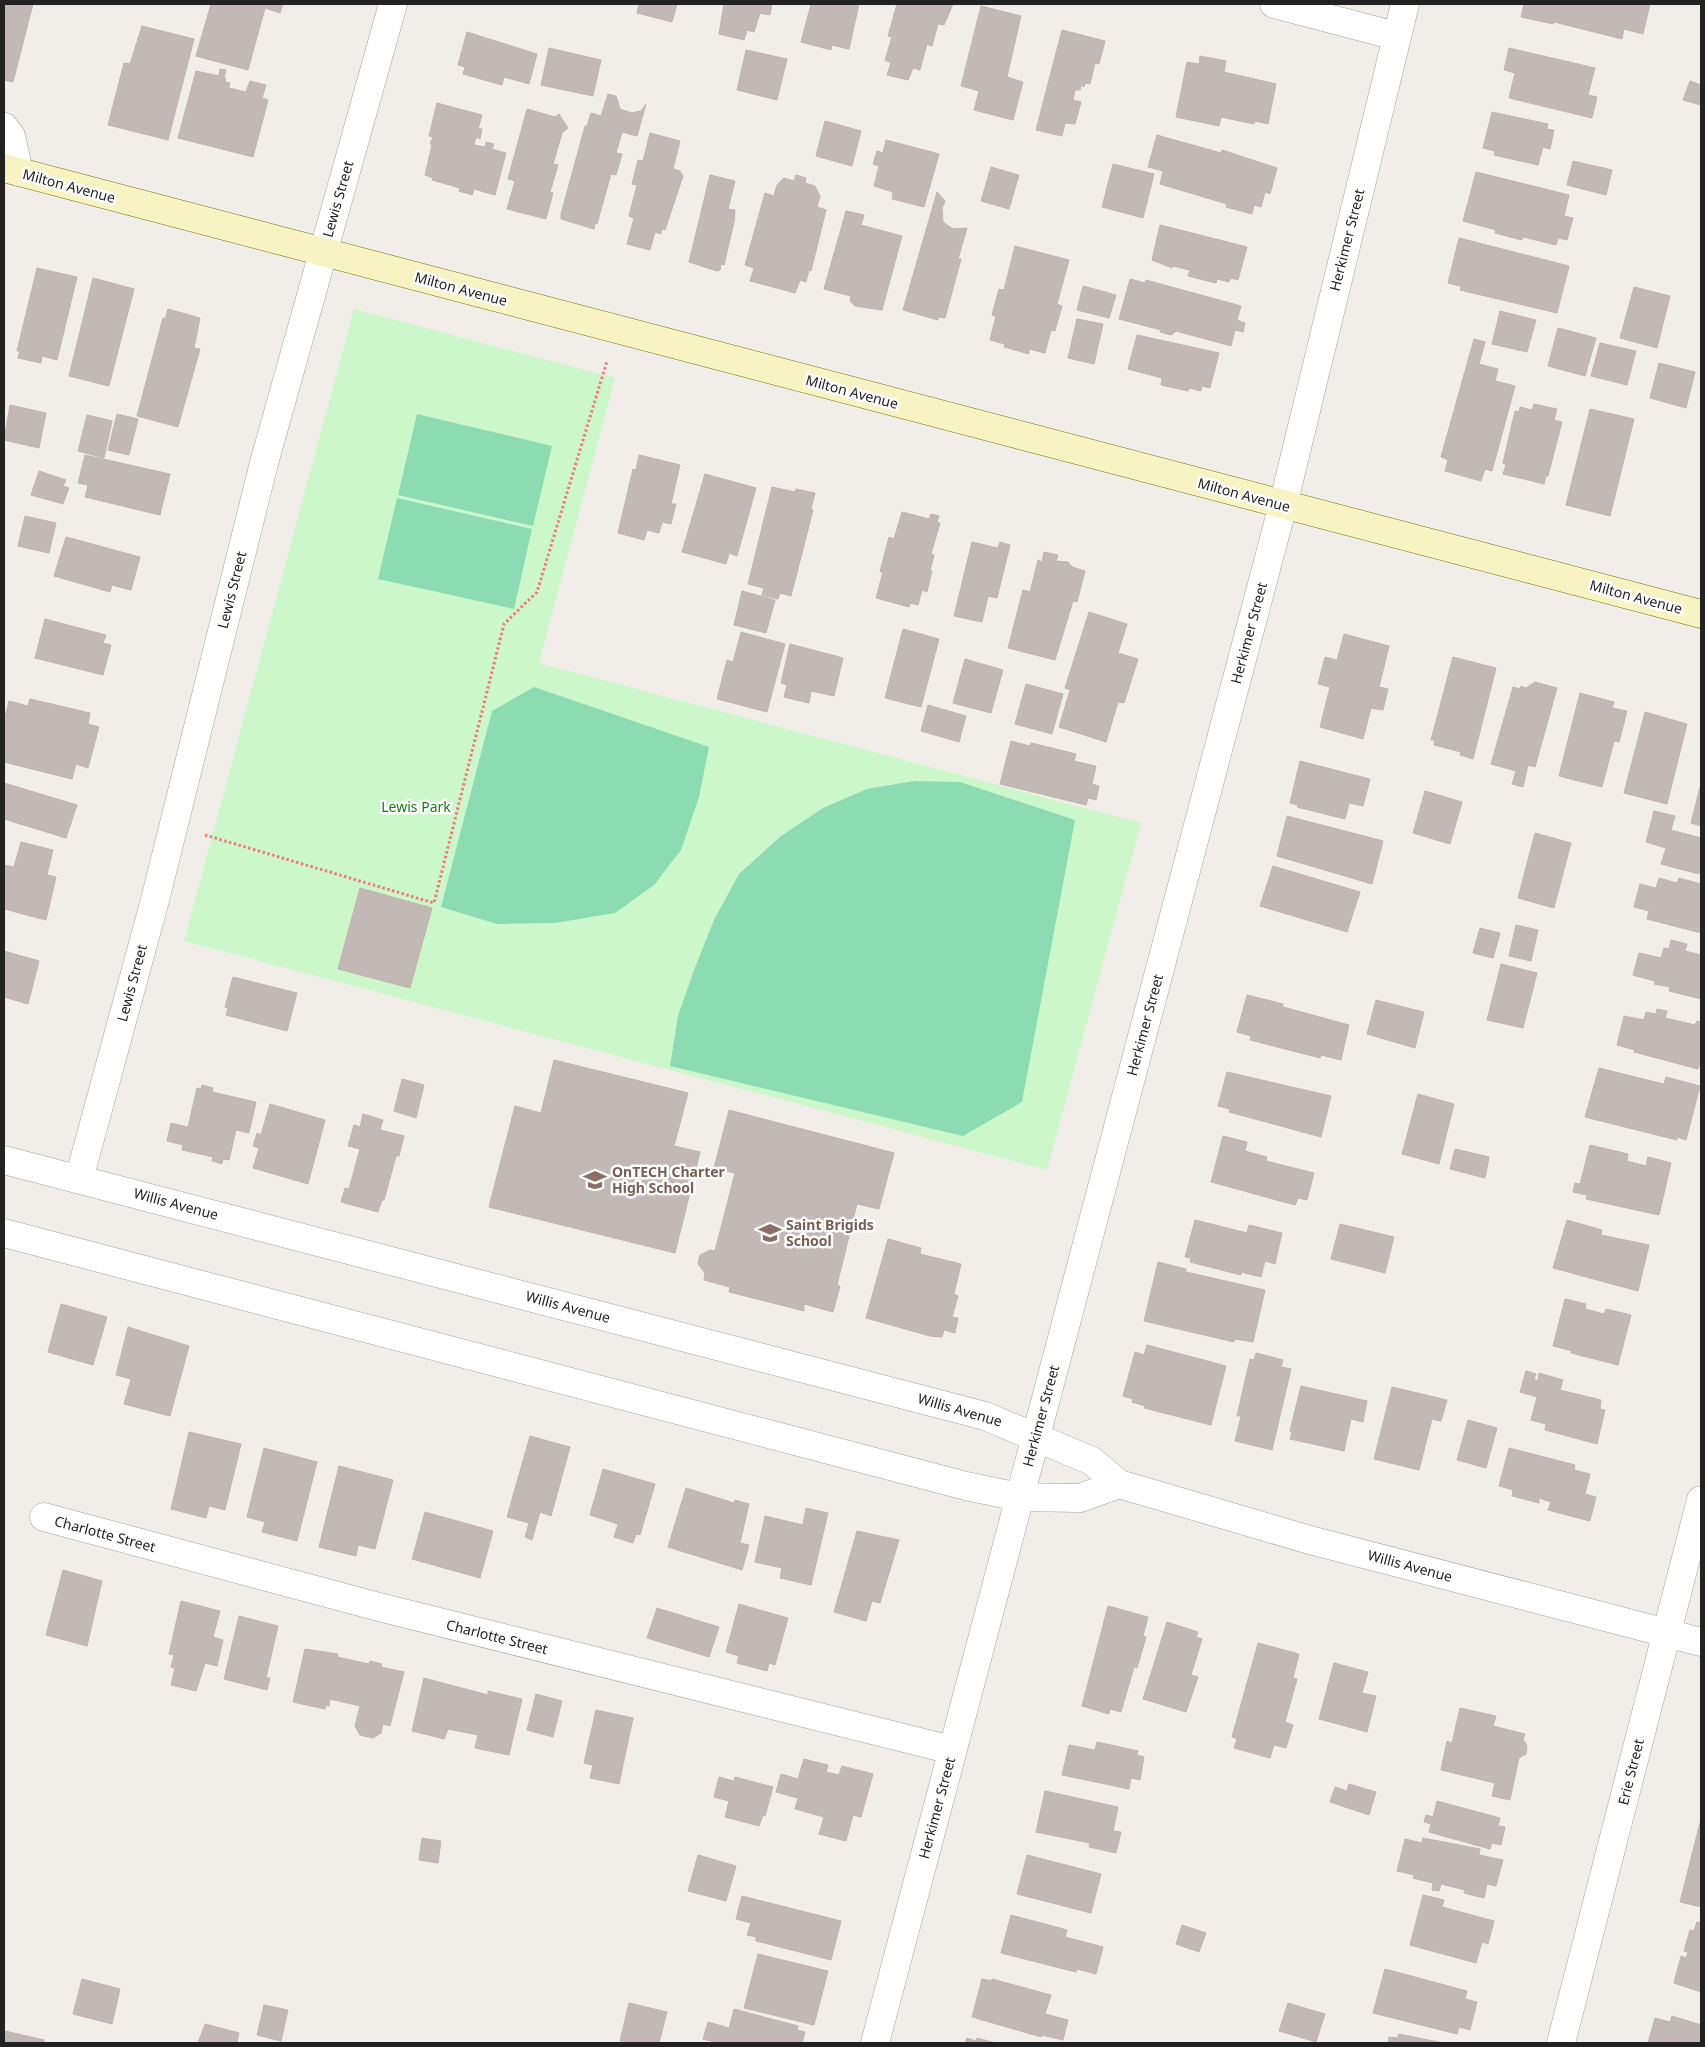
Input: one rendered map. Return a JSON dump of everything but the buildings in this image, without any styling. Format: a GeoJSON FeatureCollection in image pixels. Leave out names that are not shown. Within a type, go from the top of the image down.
{"type":"FeatureCollection","features":[{"type":"Feature","properties":{"kind":"street","name":"Lewis Street"},"geometry":{"type":"LineString","coordinates":[[79,1179],[173,825],[264,463],[393,4]]}},
{"type":"Feature","properties":{"kind":"street"},"geometry":{"type":"LineString","coordinates":[[1274,4],[1396,36]]}},
{"type":"Feature","properties":{"kind":"street","name":"Herkimer Street"},"geometry":{"type":"LineString","coordinates":[[875,2043],[1283,505],[1405,4]]}},
{"type":"Feature","properties":{"kind":"street"},"geometry":{"type":"LineString","coordinates":[[4,127],[11,136],[11,170]]}},
{"type":"Feature","properties":{"kind":"street","name":"Milton Avenue"},"geometry":{"type":"LineString","coordinates":[[11,170],[1701,614]]}},
{"type":"Feature","properties":{"kind":"street","name":"Willis Avenue"},"geometry":{"type":"LineString","coordinates":[[4,1160],[985,1416],[1092,1461],[1119,1484],[1310,1540],[1701,1642]]}},
{"type":"Feature","properties":{"kind":"street"},"geometry":{"type":"LineString","coordinates":[[4,1232],[966,1486],[1019,1497],[1080,1498],[1119,1484]]}},
{"type":"Feature","properties":{"kind":"street","name":"Erie Street"},"geometry":{"type":"LineString","coordinates":[[1560,2043],[1701,1500]]}},
{"type":"Feature","properties":{"kind":"street","name":"Charlotte Street"},"geometry":{"type":"LineString","coordinates":[[44,1517],[379,1608],[952,1750]]}},
{"type":"Feature","properties":{"kind":"path"},"geometry":{"type":"LineString","coordinates":[[173,825],[434,903],[504,624],[537,592],[616,330]]}},
{"type":"Feature","properties":{"kind":"green space","name":"Lewis Park"},"geometry":{"type":"Polygon","coordinates":[[[354,309],[615,378],[539,663],[1141,823],[1047,1170],[184,941],[354,309]]]}},
{"type":"Feature","properties":{"kind":"green space"},"geometry":{"type":"Polygon","coordinates":[[[417,414],[552,446],[533,526],[398,495],[417,414]]]}},
{"type":"Feature","properties":{"kind":"green space"},"geometry":{"type":"Polygon","coordinates":[[[397,498],[532,529],[514,609],[378,579],[397,498]]]}},
{"type":"Feature","properties":{"kind":"green space"},"geometry":{"type":"Polygon","coordinates":[[[534,687],[709,747],[699,797],[681,850],[654,885],[615,913],[555,923],[497,924],[441,907],[492,711],[534,687]]]}},
{"type":"Feature","properties":{"kind":"green space"},"geometry":{"type":"Polygon","coordinates":[[[914,781],[960,782],[1075,820],[1022,1102],[963,1136],[670,1066],[678,1016],[694,970],[714,920],[739,874],[781,836],[823,808],[867,789],[914,781]]]}},
{"type":"Feature","properties":{"kind":"place","name":"OnTECH Charter High School"},"geometry":{"type":"Point","coordinates":[595,1180]}},
{"type":"Feature","properties":{"kind":"place","name":"Saint Brigids School"},"geometry":{"type":"Point","coordinates":[770,1233]}}]}
